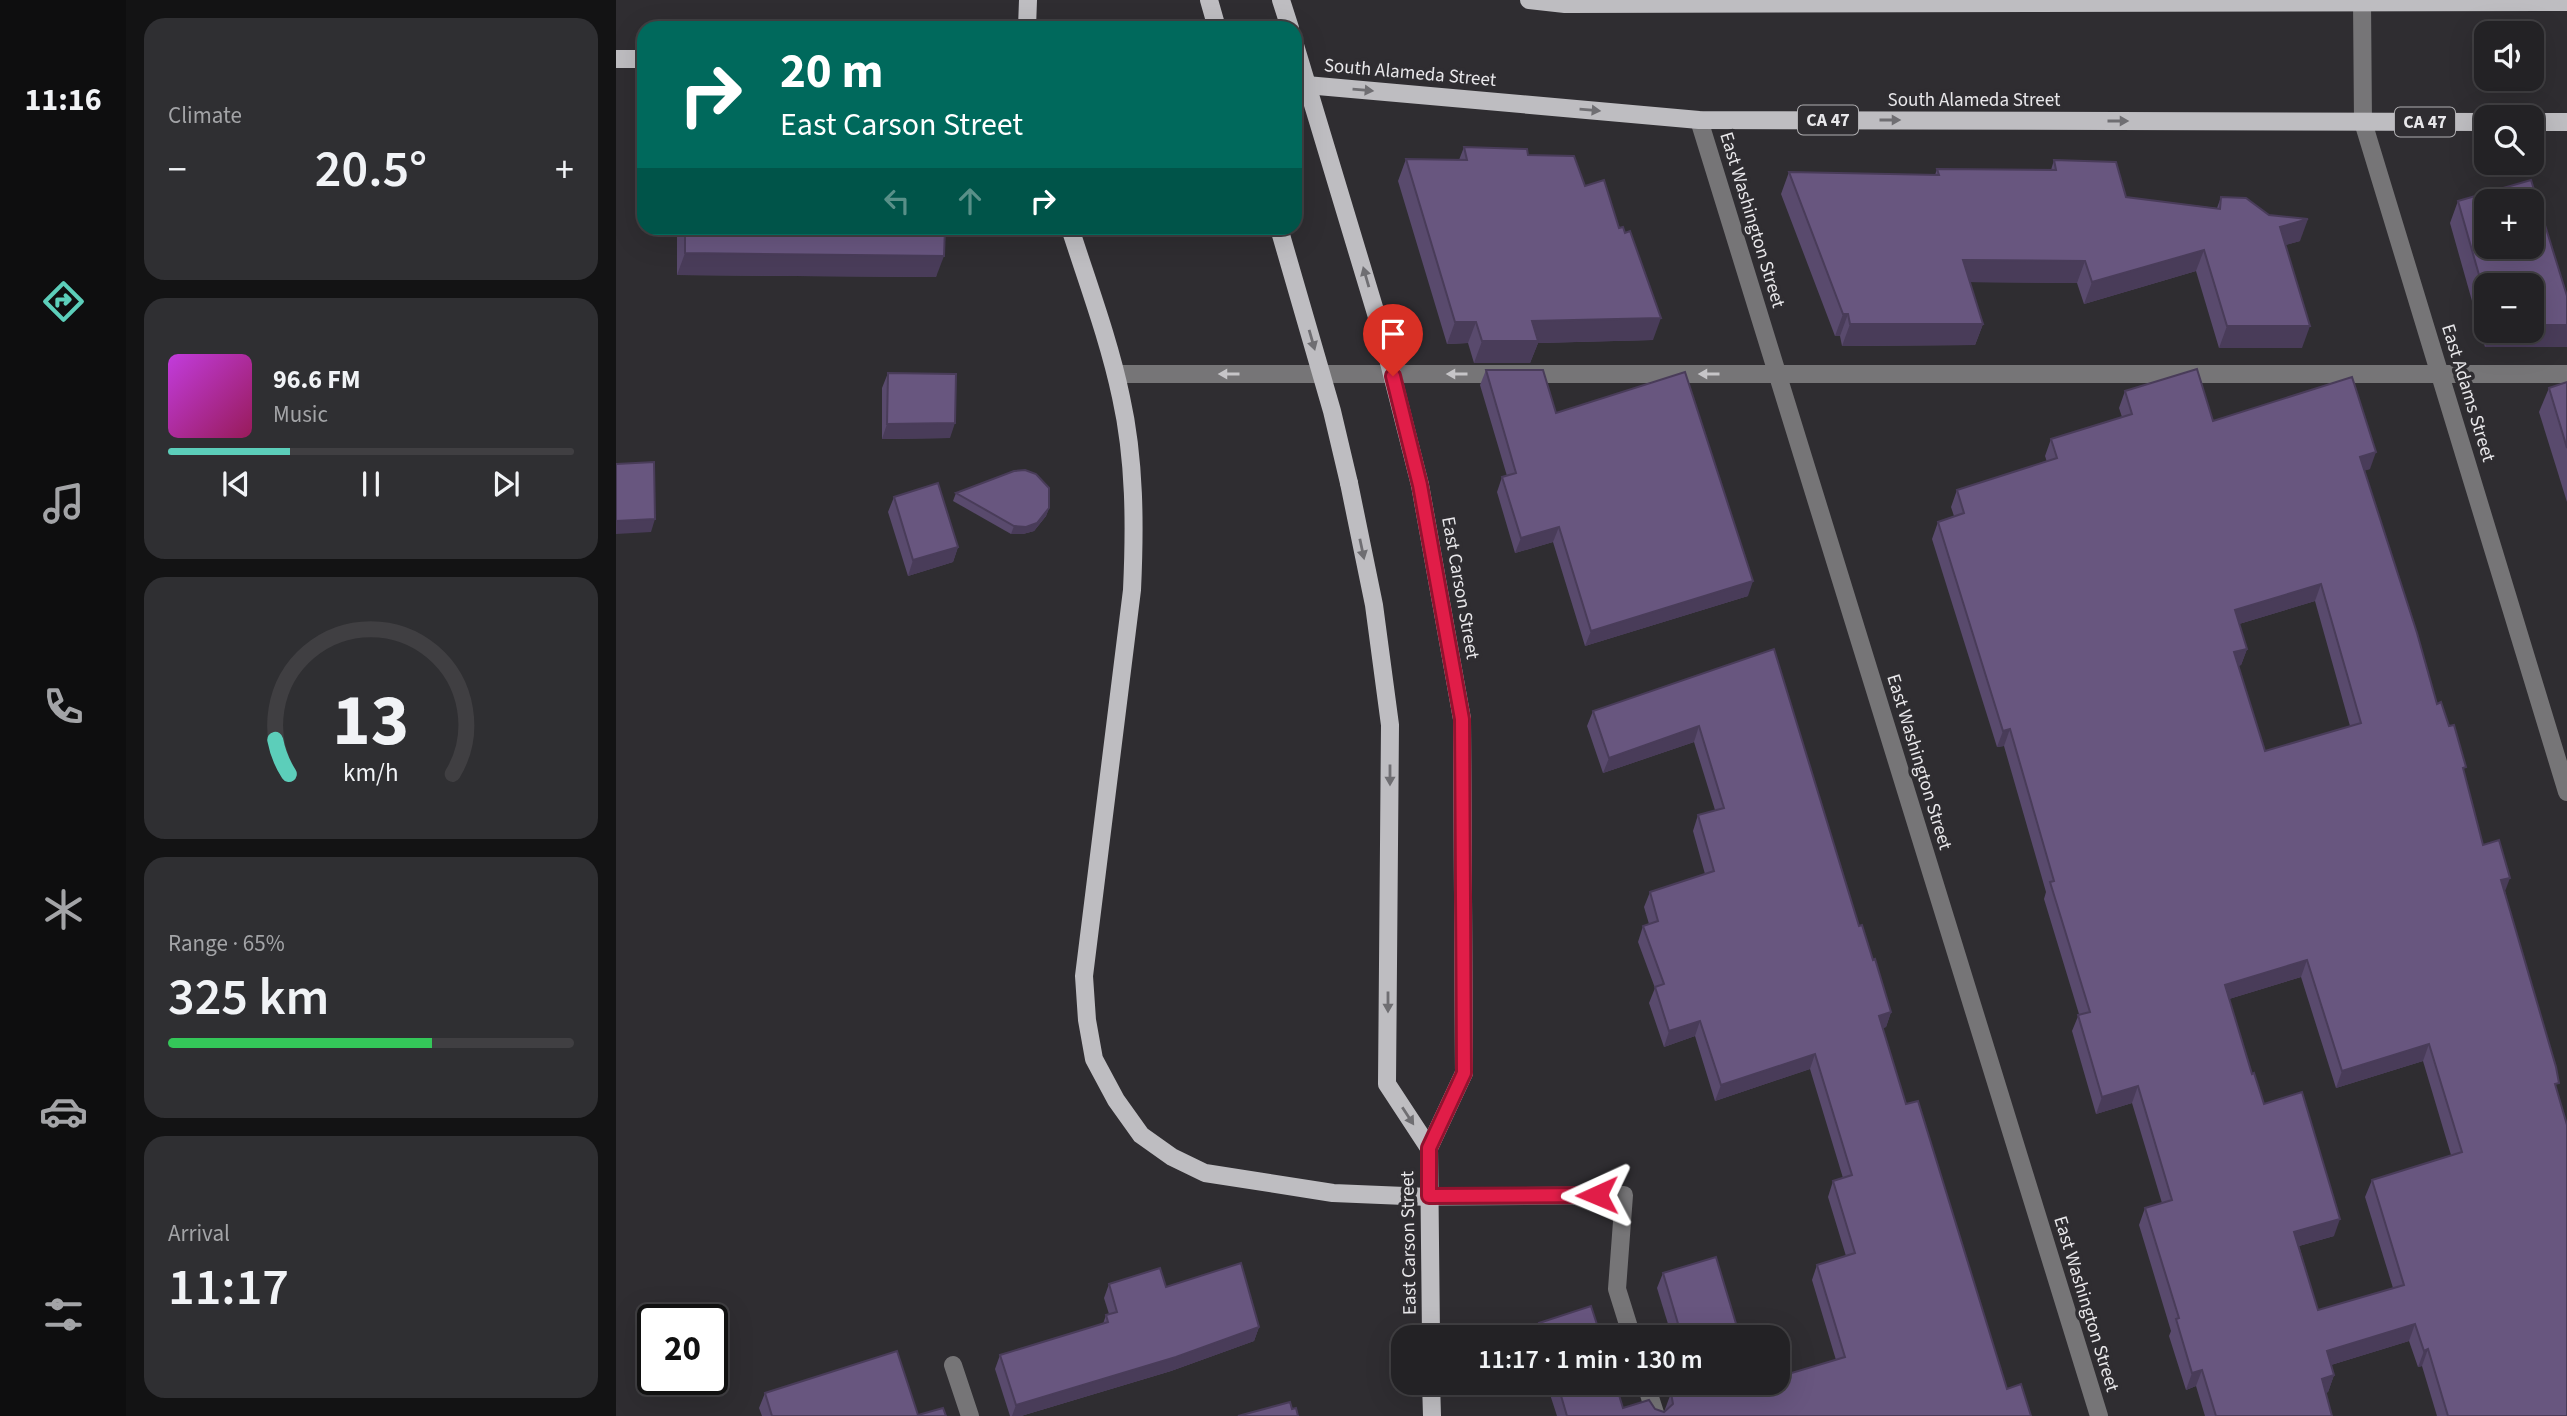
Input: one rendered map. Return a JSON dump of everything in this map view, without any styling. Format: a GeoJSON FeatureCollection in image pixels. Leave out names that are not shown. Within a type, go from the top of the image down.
{"type":"FeatureCollection","features":[{"type":"Feature","properties":{"kind":"main road"},"geometry":{"type":"LineString","coordinates":[[1027,21],[1028,0]]}},
{"type":"Feature","properties":{"kind":"main road"},"geometry":{"type":"LineString","coordinates":[[1209,0],[1215,21]]}},
{"type":"Feature","properties":{"kind":"main road"},"geometry":{"type":"LineString","coordinates":[[1281,0],[1288,21]]}},
{"type":"Feature","properties":{"kind":"main road"},"geometry":{"type":"LineString","coordinates":[[1529,0],[1565,4],[2567,2]]}},
{"type":"Feature","properties":{"kind":"main road"},"geometry":{"type":"LineString","coordinates":[[616,59],[637,59]]}},
{"type":"Feature","properties":{"kind":"main road","name":"East Carson Street"},"geometry":{"type":"LineString","coordinates":[[1302,68],[1380,327],[1420,485],[1462,719],[1464,1073],[1429,1148],[1430,1325]]}},
{"type":"Feature","properties":{"kind":"main road","name":"South Alameda Street"},"geometry":{"type":"LineString","coordinates":[[1302,85],[1699,120],[2474,122]]}},
{"type":"Feature","properties":{"kind":"main road"},"geometry":{"type":"LineString","coordinates":[[2544,122],[2567,122]]}},
{"type":"Feature","properties":{"kind":"main road"},"geometry":{"type":"LineString","coordinates":[[1072,235],[1115,374],[1126,424],[1135,533],[1132,590],[1084,976],[1087,1020],[1094,1059],[1116,1100],[1141,1135],[1172,1157],[1205,1173],[1334,1193],[1429,1196]]}},
{"type":"Feature","properties":{"kind":"main road","name":"East Carson Street"},"geometry":{"type":"LineString","coordinates":[[1281,235],[1332,411],[1374,605],[1390,725],[1387,1084],[1429,1148]]}},
{"type":"Feature","properties":{"kind":"main road"},"geometry":{"type":"LineString","coordinates":[[1431,1395],[1432,1416]]}},
{"type":"Feature","properties":{"kind":"street","name":"East Adams Street"},"geometry":{"type":"LineString","coordinates":[[2362,2],[2363,122],[2567,792]]}},
{"type":"Feature","properties":{"kind":"street","name":"East Washington Street"},"geometry":{"type":"LineString","coordinates":[[1699,120],[2099,1416]]}},
{"type":"Feature","properties":{"kind":"street"},"geometry":{"type":"LineString","coordinates":[[1115,374],[2567,374]]}},
{"type":"Feature","properties":{"kind":"street"},"geometry":{"type":"LineString","coordinates":[[1429,1196],[1625,1195],[1617,1289],[1628,1325]]}},
{"type":"Feature","properties":{"kind":"street"},"geometry":{"type":"LineString","coordinates":[[953,1366],[970,1416]]}},
{"type":"Feature","properties":{"kind":"street"},"geometry":{"type":"LineString","coordinates":[[1649,1395],[1656,1416]]}},
{"type":"Feature","properties":{"kind":"building"},"geometry":{"type":"Polygon","coordinates":[[[1464,147],[1527,149],[1528,155],[1574,156],[1585,186],[1604,180],[1619,228],[1623,227],[1625,233],[1630,231],[1661,318],[1532,321],[1538,341],[1482,341],[1476,322],[1455,322],[1406,159],[1467,160],[1464,147]]]}},
{"type":"Feature","properties":{"kind":"building"},"geometry":{"type":"Polygon","coordinates":[[[2054,160],[2116,162],[2126,197],[2220,209],[2221,197],[2246,198],[2269,215],[2308,219],[2280,227],[2310,326],[2227,326],[2204,250],[2092,282],[2085,261],[1963,260],[1983,324],[1850,324],[1848,314],[1843,314],[1789,172],[1939,175],[1937,169],[2056,170],[2054,160]]]}},
{"type":"Feature","properties":{"kind":"building"},"geometry":{"type":"Polygon","coordinates":[[[2531,180],[2534,189],[2500,189],[2531,180]]]}},
{"type":"Feature","properties":{"kind":"building"},"geometry":{"type":"Polygon","coordinates":[[[2474,196],[2474,257],[2458,201],[2474,196]]]}},
{"type":"Feature","properties":{"kind":"building"},"geometry":{"type":"Polygon","coordinates":[[[2544,222],[2567,296],[2567,325],[2544,325],[2544,273],[2478,273],[2474,259],[2544,259],[2544,222]]]}},
{"type":"Feature","properties":{"kind":"building"},"geometry":{"type":"Polygon","coordinates":[[[685,235],[945,235],[944,256],[685,253],[685,235]]]}},
{"type":"Feature","properties":{"kind":"building"},"geometry":{"type":"Polygon","coordinates":[[[2197,369],[2213,421],[2352,377],[2376,452],[2360,457],[2437,704],[2441,702],[2449,726],[2454,725],[2483,845],[2499,840],[2510,878],[2501,880],[2556,1067],[2559,1083],[2555,1084],[2567,1125],[2567,1416],[2448,1416],[2428,1349],[2424,1351],[2415,1324],[2327,1351],[2334,1375],[2322,1379],[2332,1416],[2216,1416],[2202,1370],[2192,1373],[2176,1319],[2179,1318],[2145,1208],[2172,1200],[2138,1086],[2102,1097],[2078,1015],[2090,1012],[2050,882],[2054,881],[2010,729],[2003,731],[1938,522],[1964,513],[1957,490],[2057,458],[2051,439],[2132,414],[2125,391],[2197,369]],[[2321,584],[2235,610],[2247,649],[2234,652],[2265,751],[2361,723],[2321,584]],[[2307,960],[2225,985],[2264,1104],[2302,1092],[2340,1219],[2294,1232],[2318,1310],[2404,1285],[2372,1180],[2462,1152],[2429,1044],[2342,1071],[2307,960]]]}},
{"type":"Feature","properties":{"kind":"building"},"geometry":{"type":"Polygon","coordinates":[[[1486,370],[1543,370],[1556,413],[1685,372],[1753,581],[1591,631],[1559,527],[1521,538],[1502,477],[1516,473],[1486,370]]]}},
{"type":"Feature","properties":{"kind":"building"},"geometry":{"type":"Polygon","coordinates":[[[888,373],[956,374],[955,423],[887,424],[888,373]]]}},
{"type":"Feature","properties":{"kind":"building"},"geometry":{"type":"Polygon","coordinates":[[[2567,382],[2567,448],[2549,388],[2567,382]]]}},
{"type":"Feature","properties":{"kind":"building"},"geometry":{"type":"Polygon","coordinates":[[[654,462],[655,519],[616,521],[616,464],[654,462]]]}},
{"type":"Feature","properties":{"kind":"building"},"geometry":{"type":"Polygon","coordinates":[[[1025,470],[1036,474],[1049,488],[1049,508],[1037,523],[1026,527],[1014,526],[956,493],[1014,471],[1025,470]]]}},
{"type":"Feature","properties":{"kind":"building"},"geometry":{"type":"Polygon","coordinates":[[[938,483],[958,547],[913,560],[894,497],[938,483]]]}},
{"type":"Feature","properties":{"kind":"building"},"geometry":{"type":"Polygon","coordinates":[[[1774,649],[1859,926],[1862,925],[1873,960],[1875,959],[1891,1012],[1879,1016],[1906,1104],[1918,1101],[2007,1389],[2021,1384],[2031,1416],[1567,1416],[1561,1395],[1619,1395],[1623,1408],[1649,1400],[1655,1409],[1664,1412],[1673,1404],[1671,1395],[1790,1395],[1790,1373],[1845,1357],[1817,1265],[1855,1253],[1833,1181],[1852,1175],[1815,1054],[1721,1085],[1700,1021],[1669,1031],[1655,987],[1664,984],[1643,926],[1658,921],[1650,892],[1714,871],[1698,815],[1724,808],[1699,726],[1609,758],[1593,711],[1774,649]]]}},
{"type":"Feature","properties":{"kind":"building"},"geometry":{"type":"Polygon","coordinates":[[[1716,1257],[1736,1325],[1678,1325],[1663,1273],[1716,1257]]]}},
{"type":"Feature","properties":{"kind":"building"},"geometry":{"type":"Polygon","coordinates":[[[1241,1263],[1259,1327],[1176,1357],[1016,1405],[1000,1355],[1108,1322],[1106,1315],[1117,1312],[1109,1284],[1160,1268],[1166,1287],[1241,1263]]]}},
{"type":"Feature","properties":{"kind":"building"},"geometry":{"type":"Polygon","coordinates":[[[1591,1306],[1597,1325],[1540,1325],[1591,1306]]]}},
{"type":"Feature","properties":{"kind":"building"},"geometry":{"type":"Polygon","coordinates":[[[897,1351],[918,1415],[943,1408],[946,1416],[772,1416],[765,1393],[897,1351]]]}},
{"type":"Feature","properties":{"kind":"building"},"geometry":{"type":"Polygon","coordinates":[[[1290,1402],[1292,1409],[1296,1408],[1298,1416],[1238,1416],[1290,1402]]]}},
{"type":"Feature","properties":{"kind":"route"},"geometry":{"type":"LineString","coordinates":[[1393,376],[1420,485],[1462,719],[1464,1073],[1429,1148],[1429,1196],[1597,1195]]}}]}
